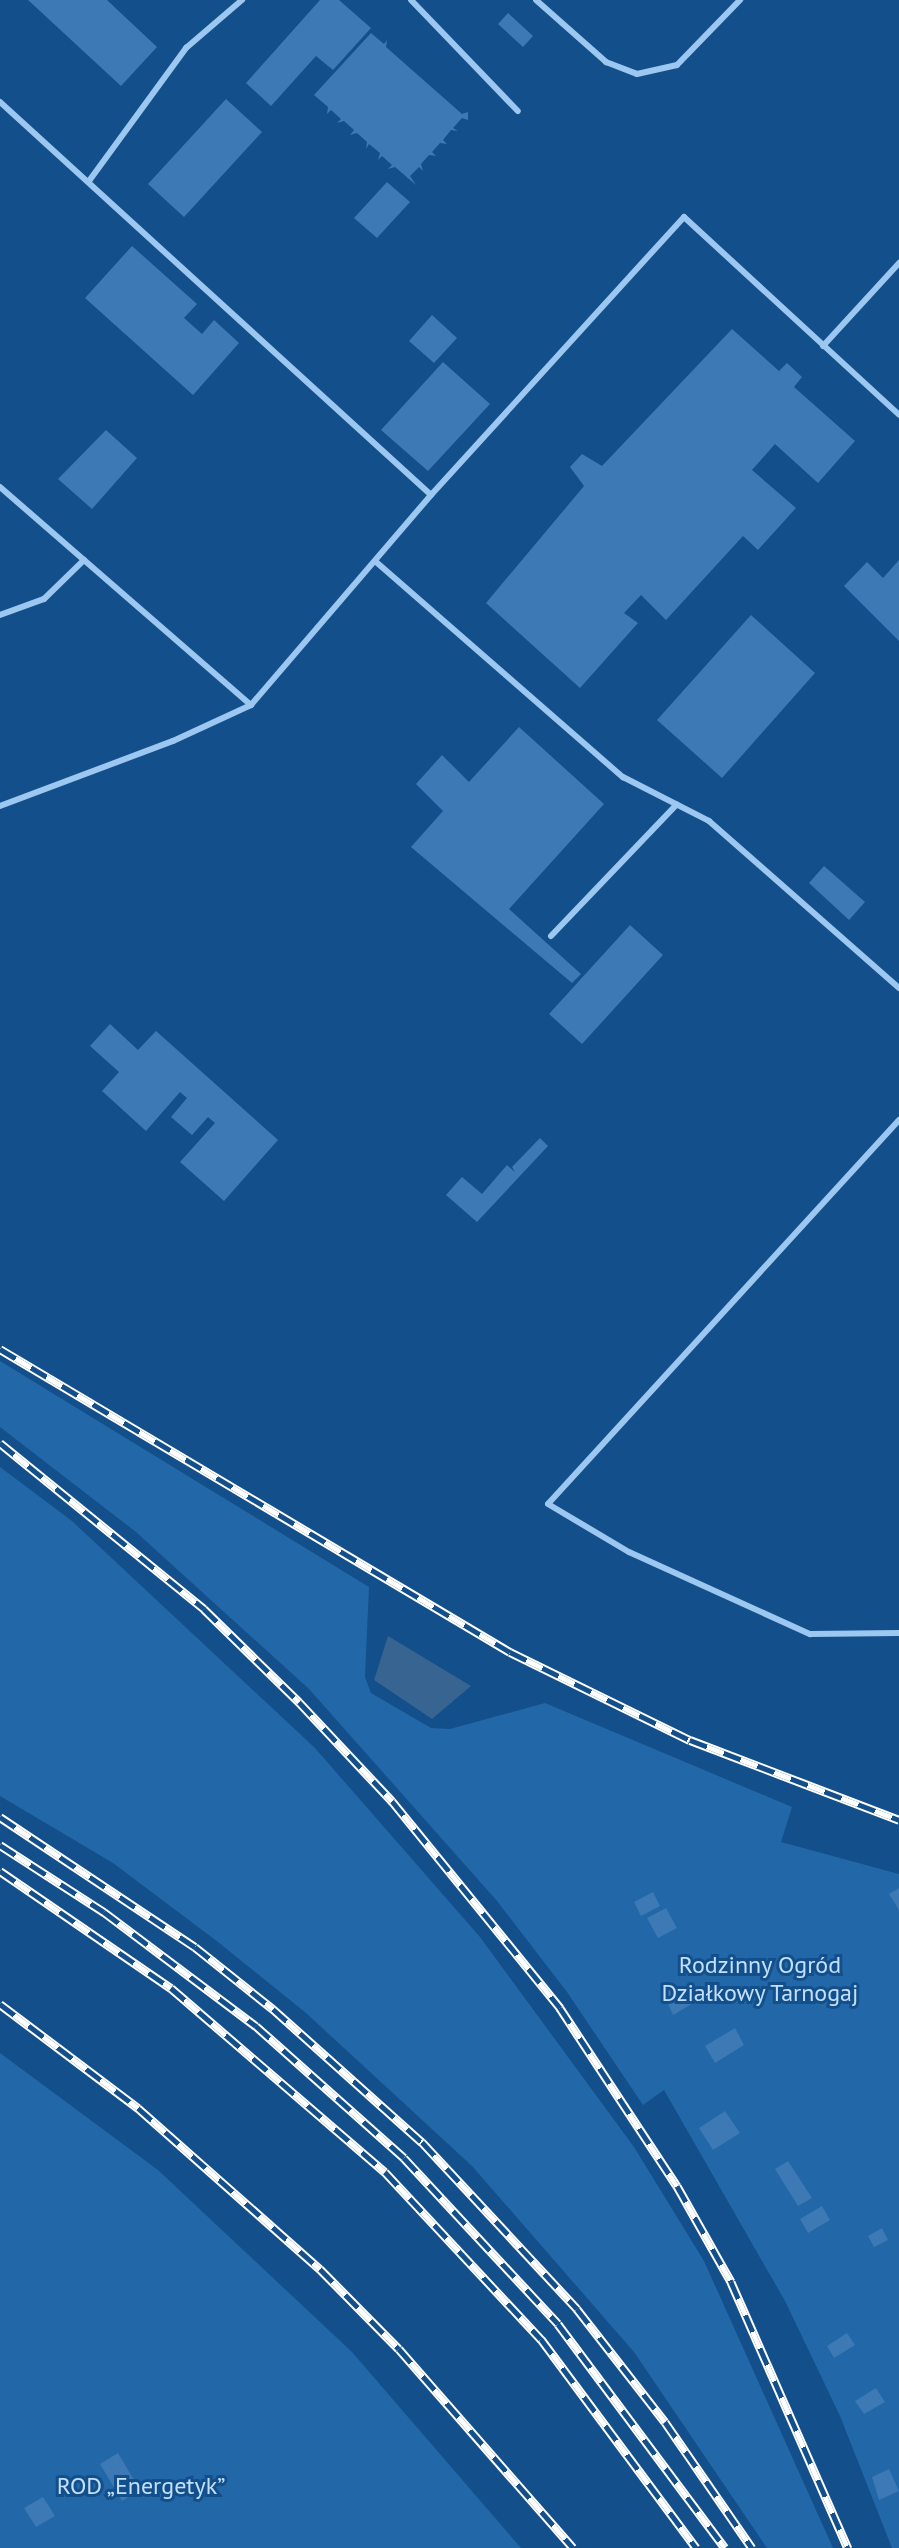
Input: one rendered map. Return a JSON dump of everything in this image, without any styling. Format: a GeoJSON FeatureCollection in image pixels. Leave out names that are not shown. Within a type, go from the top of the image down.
{"type":"FeatureCollection","features":[{"type":"Feature","properties":{"kind":"lane"},"geometry":{"type":"LineString","coordinates":[[89,181],[186,48],[242,0]]}},
{"type":"Feature","properties":{"kind":"lane"},"geometry":{"type":"LineString","coordinates":[[411,0],[518,111]]}},
{"type":"Feature","properties":{"kind":"lane"},"geometry":{"type":"LineString","coordinates":[[536,0],[606,62],[637,74],[677,65],[740,0]]}},
{"type":"Feature","properties":{"kind":"lane"},"geometry":{"type":"LineString","coordinates":[[0,102],[431,495]]}},
{"type":"Feature","properties":{"kind":"lane"},"geometry":{"type":"LineString","coordinates":[[0,806],[173,741],[251,705],[431,495],[684,217],[899,415]]}},
{"type":"Feature","properties":{"kind":"lane"},"geometry":{"type":"LineString","coordinates":[[823,346],[899,263]]}},
{"type":"Feature","properties":{"kind":"lane"},"geometry":{"type":"LineString","coordinates":[[0,487],[251,705]]}},
{"type":"Feature","properties":{"kind":"lane"},"geometry":{"type":"LineString","coordinates":[[0,615],[44,599],[84,560]]}},
{"type":"Feature","properties":{"kind":"lane"},"geometry":{"type":"LineString","coordinates":[[375,561],[623,777],[709,821],[899,988]]}},
{"type":"Feature","properties":{"kind":"lane"},"geometry":{"type":"LineString","coordinates":[[551,936],[677,804]]}},
{"type":"Feature","properties":{"kind":"lane"},"geometry":{"type":"LineString","coordinates":[[899,1120],[548,1504],[629,1552],[810,1634],[899,1633]]}},
{"type":"Feature","properties":{"kind":"green space","name":"Rodzinny Ogród Działkowy Tarnogaj"},"geometry":{"type":"Polygon","coordinates":[[[0,1361],[369,1587],[365,1677],[371,1693],[431,1728],[450,1729],[545,1703],[792,1807],[781,1842],[899,1874],[899,2548],[892,2548],[840,2416],[785,2301],[664,2090],[643,2105],[567,1992],[497,1901],[309,1689],[136,1532],[0,1427],[0,1361]]]}},
{"type":"Feature","properties":{"kind":"green space"},"geometry":{"type":"Polygon","coordinates":[[[0,1467],[72,1521],[315,1748],[480,1937],[634,2147],[704,2261],[833,2548],[767,2548],[634,2352],[472,2166],[306,2013],[218,1942],[113,1863],[0,1796],[0,1467]]]}},
{"type":"Feature","properties":{"kind":"green space","name":"ROD „Energetyk”"},"geometry":{"type":"Polygon","coordinates":[[[0,2053],[158,2170],[352,2352],[521,2548],[0,2548],[0,2053]]]}},
{"type":"Feature","properties":{"kind":"shaded area"},"geometry":{"type":"Polygon","coordinates":[[[388,1636],[471,1686],[432,1719],[374,1680],[388,1636]]]}},
{"type":"Feature","properties":{"kind":"building"},"geometry":{"type":"Polygon","coordinates":[[[28,0],[107,0],[157,47],[121,86],[28,0]]]}},
{"type":"Feature","properties":{"kind":"building"},"geometry":{"type":"Polygon","coordinates":[[[320,0],[339,0],[371,28],[333,70],[316,56],[271,106],[246,83],[320,0]]]}},
{"type":"Feature","properties":{"kind":"building"},"geometry":{"type":"Polygon","coordinates":[[[508,13],[533,36],[523,47],[498,24],[508,13]]]}},
{"type":"Feature","properties":{"kind":"building"},"geometry":{"type":"Polygon","coordinates":[[[371,33],[384,44],[387,40],[386,47],[462,114],[468,112],[468,120],[462,118],[453,128],[458,131],[451,130],[443,140],[447,144],[440,143],[432,152],[436,156],[429,155],[421,164],[423,171],[419,167],[410,176],[416,185],[395,167],[388,169],[392,165],[382,156],[378,160],[380,153],[369,144],[366,149],[367,142],[357,133],[350,135],[354,130],[344,121],[337,123],[341,119],[331,110],[327,114],[328,107],[314,95],[371,33]]]}},
{"type":"Feature","properties":{"kind":"building"},"geometry":{"type":"Polygon","coordinates":[[[226,99],[262,132],[184,217],[148,184],[226,99]]]}},
{"type":"Feature","properties":{"kind":"building"},"geometry":{"type":"Polygon","coordinates":[[[387,182],[410,202],[377,238],[354,218],[387,182]]]}},
{"type":"Feature","properties":{"kind":"building"},"geometry":{"type":"Polygon","coordinates":[[[132,246],[197,304],[184,318],[202,334],[214,320],[239,343],[193,395],[85,298],[132,246]]]}},
{"type":"Feature","properties":{"kind":"building"},"geometry":{"type":"Polygon","coordinates":[[[432,315],[457,338],[434,363],[409,341],[432,315]]]}},
{"type":"Feature","properties":{"kind":"building"},"geometry":{"type":"Polygon","coordinates":[[[732,329],[779,371],[787,363],[802,377],[794,387],[855,441],[818,483],[775,444],[752,470],[796,508],[758,550],[743,536],[666,620],[641,595],[624,613],[638,623],[580,688],[486,603],[584,486],[570,467],[582,454],[602,466],[732,329]]]}},
{"type":"Feature","properties":{"kind":"building"},"geometry":{"type":"Polygon","coordinates":[[[443,362],[490,404],[428,471],[381,430],[443,362]]]}},
{"type":"Feature","properties":{"kind":"building"},"geometry":{"type":"Polygon","coordinates":[[[106,430],[137,458],[92,509],[58,479],[106,430]]]}},
{"type":"Feature","properties":{"kind":"building"},"geometry":{"type":"Polygon","coordinates":[[[899,560],[899,641],[844,586],[867,562],[883,578],[899,560]]]}},
{"type":"Feature","properties":{"kind":"building"},"geometry":{"type":"Polygon","coordinates":[[[751,615],[815,673],[722,778],[657,720],[751,615]]]}},
{"type":"Feature","properties":{"kind":"building"},"geometry":{"type":"Polygon","coordinates":[[[519,727],[604,804],[509,909],[581,974],[572,983],[411,847],[443,811],[416,784],[442,755],[469,782],[519,727]]]}},
{"type":"Feature","properties":{"kind":"building"},"geometry":{"type":"Polygon","coordinates":[[[824,866],[865,902],[849,920],[809,883],[824,866]]]}},
{"type":"Feature","properties":{"kind":"building"},"geometry":{"type":"Polygon","coordinates":[[[630,925],[663,955],[582,1044],[549,1014],[630,925]]]}},
{"type":"Feature","properties":{"kind":"building"},"geometry":{"type":"Polygon","coordinates":[[[110,1024],[138,1050],[156,1031],[278,1140],[224,1201],[180,1162],[215,1123],[208,1117],[192,1135],[171,1117],[187,1098],[180,1092],[146,1131],[102,1091],[119,1072],[90,1046],[110,1024]]]}},
{"type":"Feature","properties":{"kind":"building"},"geometry":{"type":"Polygon","coordinates":[[[540,1138],[548,1146],[477,1222],[446,1195],[462,1177],[482,1194],[507,1165],[515,1172],[512,1167],[540,1138]]]}},
{"type":"Feature","properties":{"kind":"building"},"geometry":{"type":"Polygon","coordinates":[[[899,1888],[899,1910],[889,1894],[899,1888]]]}},
{"type":"Feature","properties":{"kind":"building"},"geometry":{"type":"Polygon","coordinates":[[[653,1892],[660,1906],[641,1916],[634,1902],[653,1892]]]}},
{"type":"Feature","properties":{"kind":"building"},"geometry":{"type":"Polygon","coordinates":[[[666,1908],[677,1928],[658,1938],[647,1918],[666,1908]]]}},
{"type":"Feature","properties":{"kind":"building"},"geometry":{"type":"Polygon","coordinates":[[[671,1982],[683,1995],[697,1987],[702,1998],[673,2015],[661,1988],[671,1982]]]}},
{"type":"Feature","properties":{"kind":"building"},"geometry":{"type":"Polygon","coordinates":[[[735,2028],[744,2045],[715,2063],[705,2046],[735,2028]]]}},
{"type":"Feature","properties":{"kind":"building"},"geometry":{"type":"Polygon","coordinates":[[[725,2111],[740,2133],[713,2150],[699,2128],[725,2111]]]}},
{"type":"Feature","properties":{"kind":"building"},"geometry":{"type":"Polygon","coordinates":[[[788,2161],[812,2198],[798,2206],[775,2169],[788,2161]]]}},
{"type":"Feature","properties":{"kind":"building"},"geometry":{"type":"Polygon","coordinates":[[[822,2206],[830,2220],[808,2233],[800,2219],[822,2206]]]}},
{"type":"Feature","properties":{"kind":"building"},"geometry":{"type":"Polygon","coordinates":[[[882,2228],[888,2240],[874,2247],[868,2236],[882,2228]]]}},
{"type":"Feature","properties":{"kind":"building"},"geometry":{"type":"Polygon","coordinates":[[[847,2333],[855,2345],[834,2358],[827,2346],[847,2333]]]}},
{"type":"Feature","properties":{"kind":"building"},"geometry":{"type":"Polygon","coordinates":[[[876,2388],[885,2402],[864,2414],[855,2401],[876,2388]]]}},
{"type":"Feature","properties":{"kind":"building"},"geometry":{"type":"Polygon","coordinates":[[[118,2453],[140,2490],[122,2501],[100,2464],[118,2453]]]}},
{"type":"Feature","properties":{"kind":"building"},"geometry":{"type":"Polygon","coordinates":[[[889,2469],[899,2491],[879,2500],[872,2477],[889,2469]]]}},
{"type":"Feature","properties":{"kind":"building"},"geometry":{"type":"Polygon","coordinates":[[[43,2497],[55,2516],[36,2527],[24,2508],[43,2497]]]}},
{"type":"Feature","properties":{"kind":"railway"},"geometry":{"type":"LineString","coordinates":[[0,1349],[510,1652],[690,1740],[899,1820]]}},
{"type":"Feature","properties":{"kind":"railway"},"geometry":{"type":"LineString","coordinates":[[0,1443],[204,1609],[299,1702],[392,1801],[560,2008],[677,2186],[731,2282],[848,2548]]}},
{"type":"Feature","properties":{"kind":"railway"},"geometry":{"type":"LineString","coordinates":[[0,1817],[195,1947],[273,2009],[422,2142],[577,2309],[665,2422],[752,2548]]}},
{"type":"Feature","properties":{"kind":"railway"},"geometry":{"type":"LineString","coordinates":[[0,1845],[104,1912],[256,2026],[404,2158],[558,2324],[725,2548]]}},
{"type":"Feature","properties":{"kind":"railway"},"geometry":{"type":"LineString","coordinates":[[0,1871],[171,1988],[385,2172],[541,2339],[696,2548]]}},
{"type":"Feature","properties":{"kind":"railway"},"geometry":{"type":"LineString","coordinates":[[0,2004],[138,2108],[320,2269],[399,2349],[573,2548]]}}]}
